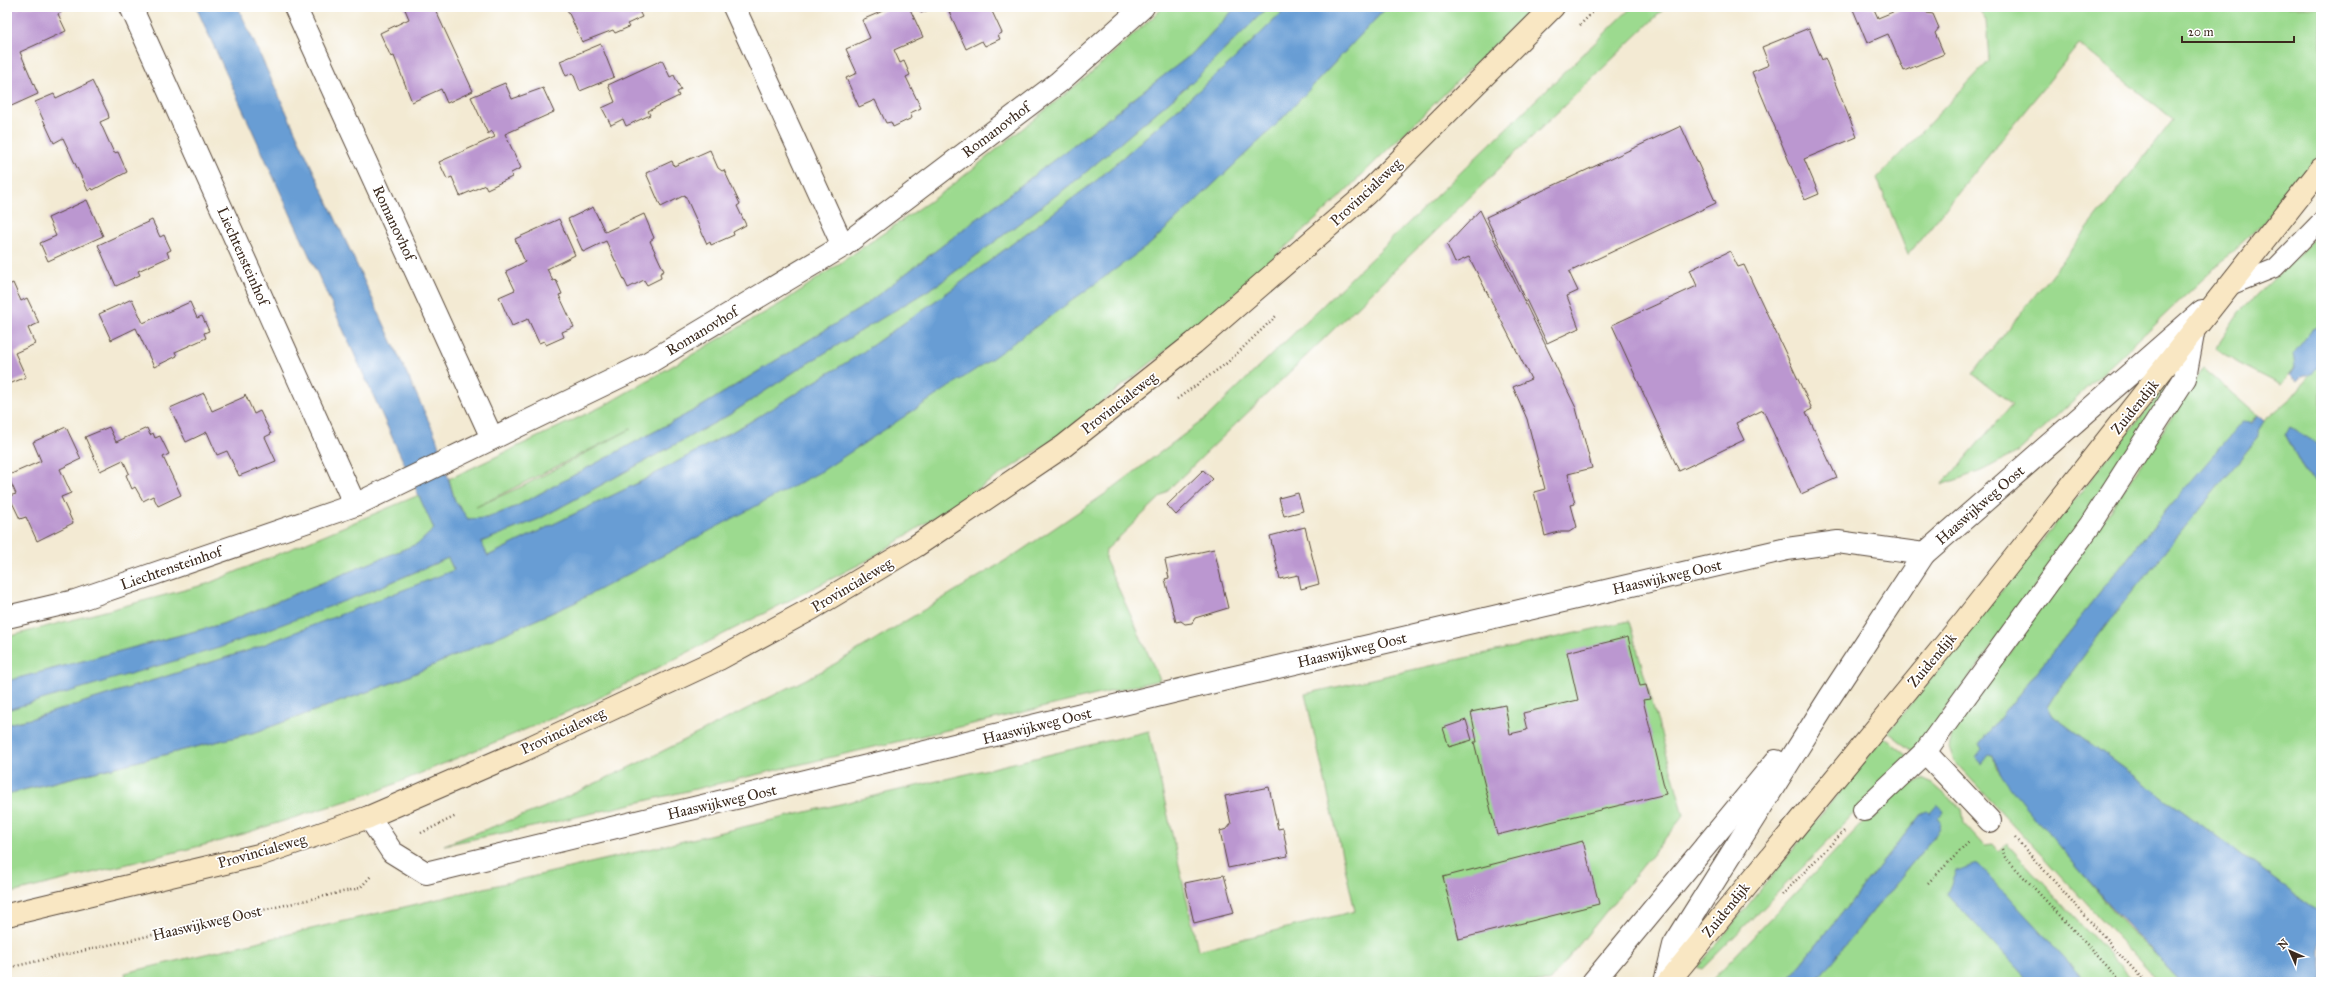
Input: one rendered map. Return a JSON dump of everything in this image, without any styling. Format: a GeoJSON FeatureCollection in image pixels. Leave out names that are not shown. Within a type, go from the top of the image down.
{"type":"FeatureCollection","features":[{"type":"Feature","properties":{"kind":"main road","name":"Provincialeweg"},"geometry":{"type":"LineString","coordinates":[[7,915],[259,854],[369,817],[524,750],[719,659],[811,609],[916,546],[1064,446],[1194,343],[1365,195],[1553,7]]}},
{"type":"Feature","properties":{"kind":"main road","name":"Zuidendijk"},"geometry":{"type":"LineString","coordinates":[[1666,982],[1965,620],[2193,334],[2321,169]]}},
{"type":"Feature","properties":{"kind":"street","name":"Liechtensteinhof"},"geometry":{"type":"LineString","coordinates":[[131,7],[355,505]]}},
{"type":"Feature","properties":{"kind":"street","name":"Romanovhof"},"geometry":{"type":"LineString","coordinates":[[295,7],[492,438]]}},
{"type":"Feature","properties":{"kind":"street"},"geometry":{"type":"LineString","coordinates":[[734,7],[843,246]]}},
{"type":"Feature","properties":{"kind":"street","name":"Romanovhof"},"geometry":{"type":"LineString","coordinates":[[401,484],[492,438],[648,363],[843,246],[1059,82],[1143,7]]}},
{"type":"Feature","properties":{"kind":"street","name":"Haaswijkweg Oost"},"geometry":{"type":"LineString","coordinates":[[369,817],[392,852],[426,873],[1222,680],[1787,549],[1838,542],[1924,554],[2230,286]]}},
{"type":"Feature","properties":{"kind":"street","name":"Zuidendijk"},"geometry":{"type":"LineString","coordinates":[[1864,810],[1925,752],[2091,524],[2185,378],[2193,334]]}},
{"type":"Feature","properties":{"kind":"street","name":"Liechtensteinhof"},"geometry":{"type":"LineString","coordinates":[[7,617],[75,601],[355,505],[401,484]]}},
{"type":"Feature","properties":{"kind":"street","name":"Zuidendijk"},"geometry":{"type":"LineString","coordinates":[[1666,982],[1674,945],[1830,697],[1924,554]]}},
{"type":"Feature","properties":{"kind":"street"},"geometry":{"type":"LineString","coordinates":[[1593,982],[1830,697]]}},
{"type":"Feature","properties":{"kind":"street"},"geometry":{"type":"LineString","coordinates":[[1925,752],[1990,821]]}},
{"type":"Feature","properties":{"kind":"lane"},"geometry":{"type":"LineString","coordinates":[[2230,286],[2275,268],[2321,221]]}},
{"type":"Feature","properties":{"kind":"path"},"geometry":{"type":"LineString","coordinates":[[1928,883],[1990,821]]}},
{"type":"Feature","properties":{"kind":"path"},"geometry":{"type":"LineString","coordinates":[[1990,821],[2005,857],[2122,982]]}},
{"type":"Feature","properties":{"kind":"path"},"geometry":{"type":"LineString","coordinates":[[1990,821],[2020,843],[2145,982]]}},
{"type":"Feature","properties":{"kind":"path","name":"Haaswijkweg Oost"},"geometry":{"type":"LineString","coordinates":[[7,968],[360,888],[392,852]]}},
{"type":"Feature","properties":{"kind":"green space"},"geometry":{"type":"Polygon","coordinates":[[[1164,7],[1236,7],[1192,54],[861,308],[702,406],[515,507],[487,518],[468,519],[455,501],[449,479],[605,405],[785,301],[949,188],[1090,74],[1164,7]],[[631,429],[476,507],[523,486],[631,429]]]}},
{"type":"Feature","properties":{"kind":"green space"},"geometry":{"type":"Polygon","coordinates":[[[1268,7],[1288,7],[1232,61],[1097,180],[955,287],[860,354],[748,423],[640,482],[488,556],[480,542],[539,519],[729,415],[800,368],[940,283],[1079,178],[1192,82],[1268,7]]]}},
{"type":"Feature","properties":{"kind":"green space"},"geometry":{"type":"Polygon","coordinates":[[[1387,7],[1533,7],[1326,210],[1217,310],[1058,437],[870,559],[591,702],[378,791],[224,840],[7,894],[7,794],[256,732],[400,680],[574,603],[1149,245],[1274,127],[1387,7]]]}},
{"type":"Feature","properties":{"kind":"green space"},"geometry":{"type":"Polygon","coordinates":[[[1632,7],[1666,7],[1106,550],[1105,559],[1160,680],[542,825],[444,845],[543,808],[647,759],[828,668],[1016,554],[1105,494],[1206,418],[1632,7]]]}},
{"type":"Feature","properties":{"kind":"green space"},"geometry":{"type":"Polygon","coordinates":[[[1978,7],[2321,7],[2321,152],[2263,223],[2018,452],[1981,471],[1942,485],[2012,404],[1973,374],[2173,120],[2079,44],[1908,255],[1877,178],[1989,61],[1986,21],[1978,7]]]}},
{"type":"Feature","properties":{"kind":"green space"},"geometry":{"type":"Polygon","coordinates":[[[2321,232],[2321,325],[2312,330],[2295,367],[2281,385],[2234,361],[2216,348],[2239,313],[2321,232]]]}},
{"type":"Feature","properties":{"kind":"green space"},"geometry":{"type":"Polygon","coordinates":[[[2321,362],[2321,446],[2290,427],[2285,434],[2306,474],[2321,486],[2321,913],[2053,716],[2048,707],[2115,613],[2259,436],[2257,431],[2264,421],[2292,397],[2321,362]]]}},
{"type":"Feature","properties":{"kind":"green space"},"geometry":{"type":"Polygon","coordinates":[[[2203,368],[2257,415],[2168,508],[1979,744],[1993,756],[1996,767],[2021,801],[2124,923],[2181,982],[2159,982],[1954,761],[1949,747],[1954,727],[2082,550],[2144,460],[2203,368]]]}},
{"type":"Feature","properties":{"kind":"green space"},"geometry":{"type":"Polygon","coordinates":[[[2170,381],[2170,386],[2074,535],[1914,752],[1888,732],[2170,381]]]}},
{"type":"Feature","properties":{"kind":"green space"},"geometry":{"type":"Polygon","coordinates":[[[419,495],[434,529],[419,543],[222,624],[7,681],[7,637],[207,584],[419,495]]]}},
{"type":"Feature","properties":{"kind":"green space"},"geometry":{"type":"Polygon","coordinates":[[[448,558],[454,571],[250,650],[30,719],[7,724],[7,710],[366,593],[448,558]]]}},
{"type":"Feature","properties":{"kind":"green space"},"geometry":{"type":"Polygon","coordinates":[[[1629,621],[1684,815],[1549,982],[127,982],[125,973],[1149,731],[1198,950],[1355,911],[1305,694],[1629,621]]]}},
{"type":"Feature","properties":{"kind":"green space"},"geometry":{"type":"Polygon","coordinates":[[[1884,737],[1908,756],[1801,869],[1702,969],[1698,967],[1884,737]]]}},
{"type":"Feature","properties":{"kind":"green space"},"geometry":{"type":"Polygon","coordinates":[[[1922,779],[1933,784],[1962,809],[1964,823],[1984,845],[1993,844],[1999,851],[2007,844],[2135,982],[2087,982],[1977,864],[1948,894],[2030,982],[1815,982],[1940,829],[1930,813],[1922,813],[1787,982],[1710,982],[1869,816],[1873,819],[1904,785],[1922,779]]]}},
{"type":"Feature","properties":{"kind":"water"},"geometry":{"type":"Polygon","coordinates":[[[196,7],[238,7],[436,437],[455,501],[468,519],[487,518],[515,507],[702,406],[861,308],[1192,54],[1236,7],[1268,7],[1192,82],[1079,178],[940,283],[800,368],[729,415],[539,519],[481,542],[488,556],[640,482],[748,423],[860,354],[955,287],[1097,180],[1232,61],[1288,7],[1387,7],[1274,127],[1149,245],[984,364],[822,471],[574,603],[400,680],[256,732],[7,794],[7,724],[30,719],[250,650],[454,570],[448,558],[366,593],[219,648],[7,710],[7,681],[222,624],[419,543],[434,529],[196,7]]]}},
{"type":"Feature","properties":{"kind":"water"},"geometry":{"type":"Polygon","coordinates":[[[2321,325],[2321,362],[2311,375],[2303,375],[2297,381],[2290,375],[2295,367],[2293,354],[2312,330],[2321,325]]]}},
{"type":"Feature","properties":{"kind":"water"},"geometry":{"type":"Polygon","coordinates":[[[2257,415],[2264,421],[2258,431],[2259,436],[2115,613],[2048,707],[2053,716],[2321,913],[2321,982],[2181,982],[2080,871],[2025,806],[2002,776],[1993,756],[1989,755],[1982,764],[1976,757],[1982,749],[1979,744],[2168,508],[2242,422],[2251,423],[2257,415]]]}},
{"type":"Feature","properties":{"kind":"water"},"geometry":{"type":"Polygon","coordinates":[[[2290,427],[2321,446],[2321,486],[2306,474],[2285,434],[2290,427]]]}},
{"type":"Feature","properties":{"kind":"water"},"geometry":{"type":"Polygon","coordinates":[[[1937,805],[1944,811],[1938,818],[1941,822],[1940,829],[1815,982],[1787,982],[1922,813],[1927,811],[1930,813],[1937,805]]]}},
{"type":"Feature","properties":{"kind":"water"},"geometry":{"type":"Polygon","coordinates":[[[1978,864],[2087,982],[2030,982],[1947,894],[1956,871],[1978,864]]]}},
{"type":"Feature","properties":{"kind":"building"},"geometry":{"type":"Polygon","coordinates":[[[17,7],[18,9],[22,7],[60,7],[62,12],[58,14],[66,31],[20,52],[38,94],[7,108],[7,9],[17,7]]]}},
{"type":"Feature","properties":{"kind":"building"},"geometry":{"type":"Polygon","coordinates":[[[404,7],[434,7],[473,91],[447,103],[441,89],[412,102],[394,56],[391,57],[380,33],[409,19],[404,7]]]}},
{"type":"Feature","properties":{"kind":"building"},"geometry":{"type":"Polygon","coordinates":[[[566,7],[637,7],[642,17],[627,24],[629,27],[615,33],[613,30],[582,42],[566,7]]]}},
{"type":"Feature","properties":{"kind":"building"},"geometry":{"type":"Polygon","coordinates":[[[892,7],[909,7],[923,37],[894,50],[900,63],[904,61],[910,75],[906,77],[921,108],[910,113],[912,118],[893,127],[891,122],[886,123],[875,100],[859,107],[846,78],[857,73],[846,49],[870,38],[862,20],[892,7]]]}},
{"type":"Feature","properties":{"kind":"building"},"geometry":{"type":"Polygon","coordinates":[[[918,7],[936,7],[921,13],[918,7]]]}},
{"type":"Feature","properties":{"kind":"building"},"geometry":{"type":"Polygon","coordinates":[[[947,7],[990,7],[1002,33],[998,35],[1000,39],[985,46],[982,41],[966,49],[947,7]]]}},
{"type":"Feature","properties":{"kind":"building"},"geometry":{"type":"Polygon","coordinates":[[[1852,7],[1873,7],[1878,18],[1905,7],[1924,7],[1927,13],[1933,14],[1939,28],[1935,33],[1944,54],[1904,71],[1888,34],[1867,43],[1852,7]]]}},
{"type":"Feature","properties":{"kind":"building"},"geometry":{"type":"Polygon","coordinates":[[[1809,28],[1822,60],[1825,58],[1857,137],[1804,159],[1819,194],[1805,200],[1752,72],[1769,65],[1762,47],[1809,28]]]}},
{"type":"Feature","properties":{"kind":"building"},"geometry":{"type":"Polygon","coordinates":[[[601,44],[614,77],[580,91],[573,73],[566,76],[560,61],[601,44]]]}},
{"type":"Feature","properties":{"kind":"building"},"geometry":{"type":"Polygon","coordinates":[[[662,60],[670,77],[674,75],[681,90],[677,92],[679,96],[648,111],[650,115],[626,126],[623,119],[611,125],[602,108],[615,102],[608,85],[662,60]]]}},
{"type":"Feature","properties":{"kind":"building"},"geometry":{"type":"Polygon","coordinates":[[[92,81],[109,118],[100,122],[114,153],[118,152],[127,172],[93,190],[92,188],[88,191],[63,138],[54,143],[35,102],[54,94],[56,98],[92,81]]]}},
{"type":"Feature","properties":{"kind":"building"},"geometry":{"type":"Polygon","coordinates":[[[505,83],[512,99],[543,88],[554,112],[505,134],[521,168],[511,173],[512,177],[487,189],[485,185],[460,196],[452,177],[447,179],[439,162],[495,137],[492,131],[488,134],[471,97],[505,83]]]}},
{"type":"Feature","properties":{"kind":"building"},"geometry":{"type":"Polygon","coordinates":[[[1681,126],[1716,203],[1569,272],[1578,291],[1567,296],[1579,328],[1547,343],[1486,217],[1681,126]]]}},
{"type":"Feature","properties":{"kind":"building"},"geometry":{"type":"Polygon","coordinates":[[[710,150],[718,168],[722,171],[724,170],[740,204],[737,206],[746,225],[733,232],[734,235],[711,245],[710,242],[707,244],[685,195],[661,207],[646,173],[672,161],[674,166],[710,150]]]}},
{"type":"Feature","properties":{"kind":"building"},"geometry":{"type":"Polygon","coordinates":[[[87,200],[103,236],[48,261],[40,243],[56,236],[48,218],[87,200]]]}},
{"type":"Feature","properties":{"kind":"building"},"geometry":{"type":"Polygon","coordinates":[[[593,207],[605,232],[644,214],[654,238],[650,241],[664,271],[660,273],[661,278],[647,285],[644,280],[628,288],[606,241],[583,252],[568,219],[593,207]]]}},
{"type":"Feature","properties":{"kind":"building"},"geometry":{"type":"Polygon","coordinates":[[[1480,210],[1576,408],[1592,468],[1568,474],[1575,504],[1571,505],[1577,527],[1569,532],[1558,532],[1545,536],[1534,492],[1545,489],[1527,419],[1513,387],[1531,379],[1469,257],[1455,263],[1447,245],[1480,210]]]}},
{"type":"Feature","properties":{"kind":"building"},"geometry":{"type":"Polygon","coordinates":[[[559,219],[575,255],[547,269],[553,281],[556,280],[562,294],[559,295],[574,327],[562,332],[564,337],[546,345],[544,341],[539,343],[528,319],[512,326],[499,297],[515,290],[506,271],[525,262],[515,239],[559,219]]]}},
{"type":"Feature","properties":{"kind":"building"},"geometry":{"type":"Polygon","coordinates":[[[152,220],[160,237],[164,235],[171,250],[167,252],[169,257],[138,271],[140,275],[116,286],[98,245],[152,220]]]}},
{"type":"Feature","properties":{"kind":"building"},"geometry":{"type":"Polygon","coordinates":[[[1730,251],[1738,267],[1744,265],[1812,409],[1806,412],[1837,478],[1801,494],[1763,410],[1736,423],[1744,440],[1679,471],[1612,325],[1697,286],[1690,270],[1730,251]]]}},
{"type":"Feature","properties":{"kind":"building"},"geometry":{"type":"Polygon","coordinates":[[[13,283],[21,301],[27,298],[39,323],[28,328],[35,344],[15,353],[26,377],[7,385],[7,286],[13,283]]]}},
{"type":"Feature","properties":{"kind":"building"},"geometry":{"type":"Polygon","coordinates":[[[132,299],[143,323],[190,302],[197,318],[202,316],[209,331],[204,333],[206,338],[175,352],[177,356],[154,367],[136,328],[111,340],[99,314],[132,299]]]}},
{"type":"Feature","properties":{"kind":"building"},"geometry":{"type":"Polygon","coordinates":[[[204,393],[212,411],[244,397],[245,394],[254,414],[260,411],[271,434],[265,437],[276,461],[239,476],[227,451],[217,455],[207,432],[186,442],[170,408],[204,393]]]}},
{"type":"Feature","properties":{"kind":"building"},"geometry":{"type":"Polygon","coordinates":[[[66,427],[81,459],[60,469],[71,493],[61,497],[73,523],[37,541],[26,517],[20,519],[9,496],[16,494],[7,474],[9,475],[41,461],[33,442],[66,427]]]}},
{"type":"Feature","properties":{"kind":"building"},"geometry":{"type":"Polygon","coordinates":[[[109,427],[116,442],[147,428],[150,435],[153,433],[155,438],[160,436],[169,454],[163,457],[181,495],[158,506],[153,496],[143,501],[135,487],[132,489],[126,475],[129,473],[123,460],[100,471],[85,437],[109,427]]]}},
{"type":"Feature","properties":{"kind":"building"},"geometry":{"type":"Polygon","coordinates":[[[1203,470],[1213,479],[1176,515],[1167,505],[1203,470]]]}},
{"type":"Feature","properties":{"kind":"building"},"geometry":{"type":"Polygon","coordinates":[[[1298,493],[1303,511],[1284,516],[1279,498],[1298,493]]]}},
{"type":"Feature","properties":{"kind":"building"},"geometry":{"type":"Polygon","coordinates":[[[1305,527],[1319,584],[1301,589],[1298,575],[1280,579],[1270,536],[1305,527]]]}},
{"type":"Feature","properties":{"kind":"building"},"geometry":{"type":"Polygon","coordinates":[[[1214,549],[1228,608],[1195,618],[1192,623],[1185,624],[1181,621],[1176,622],[1165,579],[1169,578],[1165,560],[1214,549]]]}},
{"type":"Feature","properties":{"kind":"building"},"geometry":{"type":"Polygon","coordinates":[[[1628,637],[1640,686],[1646,685],[1650,699],[1643,700],[1666,794],[1497,835],[1474,742],[1477,742],[1471,712],[1505,705],[1510,734],[1527,730],[1523,713],[1578,700],[1567,652],[1628,637]]]}},
{"type":"Feature","properties":{"kind":"building"},"geometry":{"type":"Polygon","coordinates":[[[1466,720],[1472,740],[1449,747],[1443,728],[1466,720]]]}},
{"type":"Feature","properties":{"kind":"building"},"geometry":{"type":"Polygon","coordinates":[[[1269,787],[1278,829],[1283,828],[1288,856],[1228,868],[1220,831],[1227,829],[1231,824],[1225,796],[1269,787]]]}},
{"type":"Feature","properties":{"kind":"building"},"geometry":{"type":"Polygon","coordinates":[[[1583,841],[1599,904],[1459,939],[1443,877],[1583,841]]]}},
{"type":"Feature","properties":{"kind":"building"},"geometry":{"type":"Polygon","coordinates":[[[1224,875],[1234,913],[1194,923],[1185,883],[1224,875]]]}}]}
